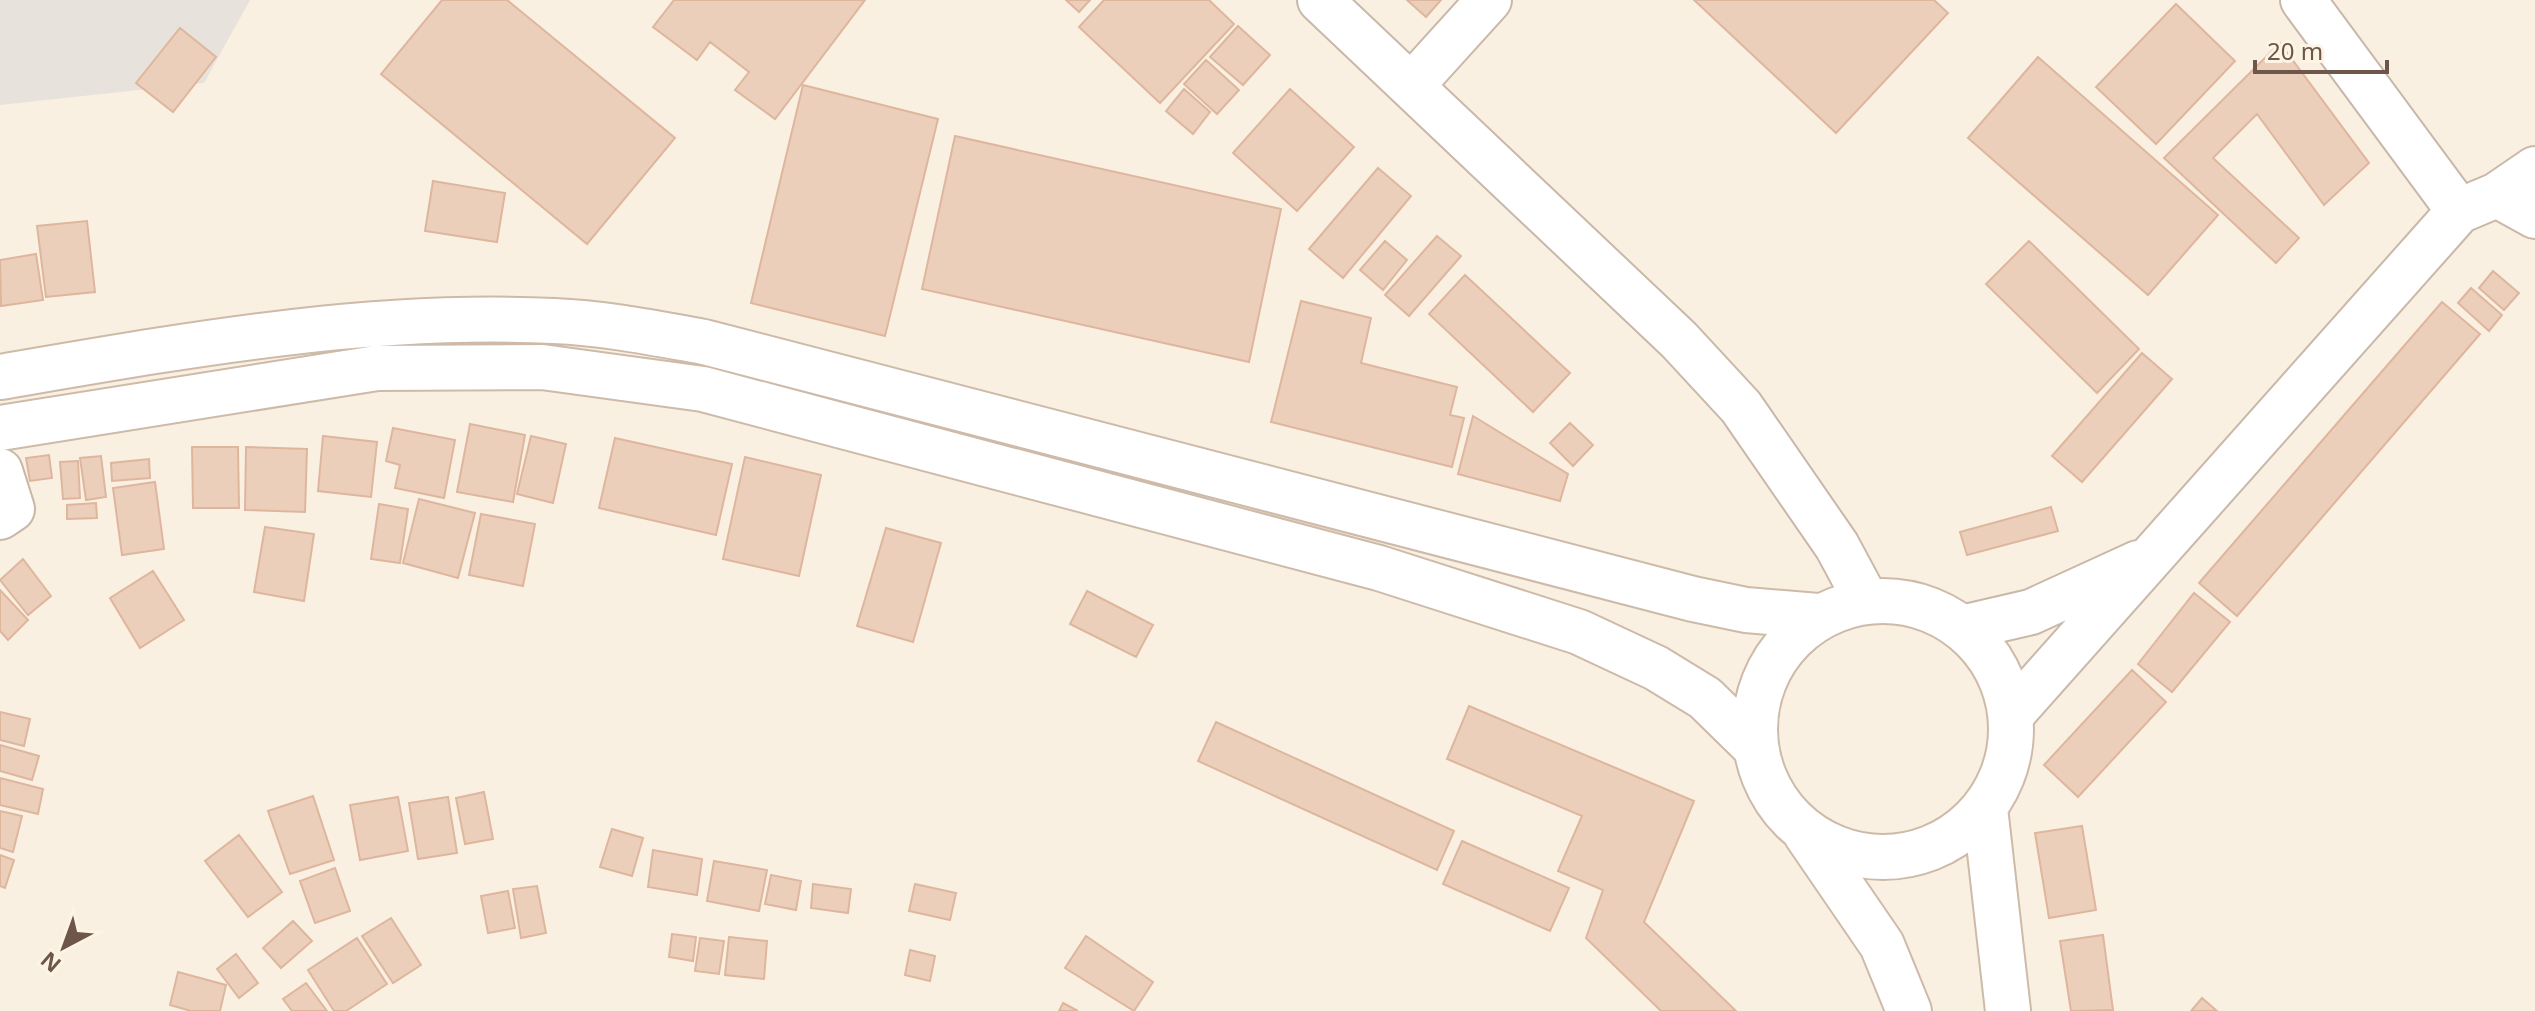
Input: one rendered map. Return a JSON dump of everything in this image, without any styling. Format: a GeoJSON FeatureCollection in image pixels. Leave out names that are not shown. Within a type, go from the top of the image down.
{"type":"FeatureCollection","features":[{"type":"Feature","properties":{"kind":"main road"},"geometry":{"type":"LineString","coordinates":[[1320,0],[1679,340],[1741,407],[1837,546],[1866,600]]}},
{"type":"Feature","properties":{"kind":"main road"},"geometry":{"type":"LineString","coordinates":[[1412,85],[1489,0]]}},
{"type":"Feature","properties":{"kind":"main road"},"geometry":{"type":"LineString","coordinates":[[2303,0],[2478,203],[2535,216]]}},
{"type":"Feature","properties":{"kind":"main road"},"geometry":{"type":"LineString","coordinates":[[2011,715],[2478,203],[2535,169]]}},
{"type":"Feature","properties":{"kind":"main road"},"geometry":{"type":"LineString","coordinates":[[0,377],[138,353],[373,323],[554,321],[630,328],[704,342],[1693,599],[1746,610],[1818,616]]}},
{"type":"Feature","properties":{"kind":"main road"},"geometry":{"type":"LineString","coordinates":[[0,428],[377,368],[542,367],[703,389],[1379,568],[1579,632],[1656,668],[1705,698],[1754,746]]}},
{"type":"Feature","properties":{"kind":"main road"},"geometry":{"type":"LineString","coordinates":[[0,471],[12,509],[0,517]]}},
{"type":"Feature","properties":{"kind":"main road"},"geometry":{"type":"LineString","coordinates":[[1962,628],[2031,612],[2155,556]]}},
{"type":"Feature","properties":{"kind":"main road"},"geometry":{"type":"LineString","coordinates":[[1804,832],[1850,854],[1901,858],[1949,841],[1985,808],[2008,764],[2011,715],[1996,666],[1962,628],[1917,604],[1866,600],[1818,616],[1780,649],[1757,695],[1754,746],[1771,794],[1804,832],[1882,945],[1909,1011]]}},
{"type":"Feature","properties":{"kind":"main road"},"geometry":{"type":"LineString","coordinates":[[1985,808],[2008,1011]]}},
{"type":"Feature","properties":{"kind":"shaded area"},"geometry":{"type":"Polygon","coordinates":[[[0,0],[250,0],[204,83],[0,105],[0,0]]]}},
{"type":"Feature","properties":{"kind":"building"},"geometry":{"type":"Polygon","coordinates":[[[442,0],[507,0],[675,138],[587,244],[381,74],[442,0]]]}},
{"type":"Feature","properties":{"kind":"building"},"geometry":{"type":"Polygon","coordinates":[[[674,0],[865,0],[775,119],[735,90],[749,72],[710,42],[697,60],[653,27],[674,0]]]}},
{"type":"Feature","properties":{"kind":"building"},"geometry":{"type":"Polygon","coordinates":[[[1066,0],[1090,0],[1079,12],[1066,0]]]}},
{"type":"Feature","properties":{"kind":"building"},"geometry":{"type":"Polygon","coordinates":[[[1104,0],[1209,0],[1234,24],[1160,103],[1079,27],[1104,0]]]}},
{"type":"Feature","properties":{"kind":"building"},"geometry":{"type":"Polygon","coordinates":[[[1407,0],[1441,0],[1426,17],[1407,0]]]}},
{"type":"Feature","properties":{"kind":"building"},"geometry":{"type":"Polygon","coordinates":[[[1694,0],[1934,0],[1948,13],[1836,133],[1694,0]]]}},
{"type":"Feature","properties":{"kind":"building"},"geometry":{"type":"Polygon","coordinates":[[[2176,4],[2235,61],[2156,144],[2096,87],[2176,4]]]}},
{"type":"Feature","properties":{"kind":"building"},"geometry":{"type":"Polygon","coordinates":[[[1238,26],[1270,55],[1243,85],[1210,57],[1238,26]]]}},
{"type":"Feature","properties":{"kind":"building"},"geometry":{"type":"Polygon","coordinates":[[[180,28],[216,57],[173,112],[136,83],[180,28]]]}},
{"type":"Feature","properties":{"kind":"building"},"geometry":{"type":"Polygon","coordinates":[[[2280,43],[2369,163],[2324,205],[2257,114],[2213,158],[2299,238],[2276,263],[2164,158],[2280,43]]]}},
{"type":"Feature","properties":{"kind":"building"},"geometry":{"type":"Polygon","coordinates":[[[2038,57],[2218,215],[2148,295],[1968,138],[2038,57]]]}},
{"type":"Feature","properties":{"kind":"building"},"geometry":{"type":"Polygon","coordinates":[[[1206,60],[1239,90],[1217,114],[1184,84],[1206,60]]]}},
{"type":"Feature","properties":{"kind":"building"},"geometry":{"type":"Polygon","coordinates":[[[803,85],[938,119],[885,336],[751,303],[803,85]]]}},
{"type":"Feature","properties":{"kind":"building"},"geometry":{"type":"Polygon","coordinates":[[[1184,89],[1210,112],[1193,134],[1166,111],[1184,89]]]}},
{"type":"Feature","properties":{"kind":"building"},"geometry":{"type":"Polygon","coordinates":[[[1290,89],[1354,147],[1297,211],[1233,153],[1290,89]]]}},
{"type":"Feature","properties":{"kind":"building"},"geometry":{"type":"Polygon","coordinates":[[[955,136],[1281,209],[1249,362],[922,289],[955,136]]]}},
{"type":"Feature","properties":{"kind":"building"},"geometry":{"type":"Polygon","coordinates":[[[1378,168],[1411,196],[1343,278],[1309,249],[1378,168]]]}},
{"type":"Feature","properties":{"kind":"building"},"geometry":{"type":"Polygon","coordinates":[[[433,181],[505,193],[497,242],[425,231],[433,181]]]}},
{"type":"Feature","properties":{"kind":"building"},"geometry":{"type":"Polygon","coordinates":[[[87,221],[95,292],[46,297],[37,226],[87,221]]]}},
{"type":"Feature","properties":{"kind":"building"},"geometry":{"type":"Polygon","coordinates":[[[1437,236],[1461,256],[1409,316],[1385,295],[1437,236]]]}},
{"type":"Feature","properties":{"kind":"building"},"geometry":{"type":"Polygon","coordinates":[[[1385,241],[1407,260],[1383,290],[1360,270],[1385,241]]]}},
{"type":"Feature","properties":{"kind":"building"},"geometry":{"type":"Polygon","coordinates":[[[2029,241],[2139,349],[2097,393],[1986,284],[2029,241]]]}},
{"type":"Feature","properties":{"kind":"building"},"geometry":{"type":"Polygon","coordinates":[[[36,254],[43,300],[1,306],[0,260],[36,254]]]}},
{"type":"Feature","properties":{"kind":"building"},"geometry":{"type":"Polygon","coordinates":[[[2493,271],[2519,293],[2504,310],[2479,288],[2493,271]]]}},
{"type":"Feature","properties":{"kind":"building"},"geometry":{"type":"Polygon","coordinates":[[[1465,275],[1570,373],[1533,412],[1429,314],[1465,275]]]}},
{"type":"Feature","properties":{"kind":"building"},"geometry":{"type":"Polygon","coordinates":[[[2471,288],[2502,315],[2489,331],[2458,303],[2471,288]]]}},
{"type":"Feature","properties":{"kind":"building"},"geometry":{"type":"Polygon","coordinates":[[[1301,301],[1371,318],[1361,363],[1457,387],[1450,415],[1464,418],[1452,467],[1271,422],[1301,301]]]}},
{"type":"Feature","properties":{"kind":"building"},"geometry":{"type":"Polygon","coordinates":[[[2442,302],[2480,334],[2237,616],[2199,583],[2442,302]]]}},
{"type":"Feature","properties":{"kind":"building"},"geometry":{"type":"Polygon","coordinates":[[[2142,353],[2172,379],[2082,482],[2052,456],[2142,353]]]}},
{"type":"Feature","properties":{"kind":"building"},"geometry":{"type":"Polygon","coordinates":[[[1473,416],[1568,474],[1560,501],[1458,474],[1473,416]]]}},
{"type":"Feature","properties":{"kind":"building"},"geometry":{"type":"Polygon","coordinates":[[[1570,423],[1593,445],[1573,466],[1550,443],[1570,423]]]}},
{"type":"Feature","properties":{"kind":"building"},"geometry":{"type":"Polygon","coordinates":[[[470,424],[525,435],[513,502],[457,492],[470,424]]]}},
{"type":"Feature","properties":{"kind":"building"},"geometry":{"type":"Polygon","coordinates":[[[393,428],[455,440],[444,498],[395,488],[400,465],[386,461],[393,428]]]}},
{"type":"Feature","properties":{"kind":"building"},"geometry":{"type":"Polygon","coordinates":[[[323,436],[377,442],[371,497],[318,491],[323,436]]]}},
{"type":"Feature","properties":{"kind":"building"},"geometry":{"type":"Polygon","coordinates":[[[531,436],[566,444],[553,503],[517,494],[531,436]]]}},
{"type":"Feature","properties":{"kind":"building"},"geometry":{"type":"Polygon","coordinates":[[[615,438],[732,464],[716,535],[599,508],[615,438]]]}},
{"type":"Feature","properties":{"kind":"building"},"geometry":{"type":"Polygon","coordinates":[[[192,447],[238,447],[239,508],[193,508],[192,447]]]}},
{"type":"Feature","properties":{"kind":"building"},"geometry":{"type":"Polygon","coordinates":[[[246,447],[307,449],[305,512],[245,510],[246,447]]]}},
{"type":"Feature","properties":{"kind":"building"},"geometry":{"type":"Polygon","coordinates":[[[49,455],[52,478],[30,481],[26,458],[49,455]]]}},
{"type":"Feature","properties":{"kind":"building"},"geometry":{"type":"Polygon","coordinates":[[[101,456],[106,497],[86,500],[80,458],[101,456]]]}},
{"type":"Feature","properties":{"kind":"building"},"geometry":{"type":"Polygon","coordinates":[[[745,457],[821,475],[799,576],[723,559],[745,457]]]}},
{"type":"Feature","properties":{"kind":"building"},"geometry":{"type":"Polygon","coordinates":[[[149,459],[150,478],[112,481],[111,463],[149,459]]]}},
{"type":"Feature","properties":{"kind":"building"},"geometry":{"type":"Polygon","coordinates":[[[78,461],[80,498],[63,499],[60,462],[78,461]]]}},
{"type":"Feature","properties":{"kind":"building"},"geometry":{"type":"Polygon","coordinates":[[[155,482],[164,549],[122,555],[113,488],[155,482]]]}},
{"type":"Feature","properties":{"kind":"building"},"geometry":{"type":"Polygon","coordinates":[[[419,499],[475,513],[458,578],[403,563],[419,499]]]}},
{"type":"Feature","properties":{"kind":"building"},"geometry":{"type":"Polygon","coordinates":[[[96,503],[97,518],[67,519],[67,505],[96,503]]]}},
{"type":"Feature","properties":{"kind":"building"},"geometry":{"type":"Polygon","coordinates":[[[379,504],[408,509],[400,563],[371,559],[379,504]]]}},
{"type":"Feature","properties":{"kind":"building"},"geometry":{"type":"Polygon","coordinates":[[[2051,507],[2058,531],[1967,555],[1960,532],[2051,507]]]}},
{"type":"Feature","properties":{"kind":"building"},"geometry":{"type":"Polygon","coordinates":[[[481,514],[535,524],[523,586],[469,575],[481,514]]]}},
{"type":"Feature","properties":{"kind":"building"},"geometry":{"type":"Polygon","coordinates":[[[265,527],[314,534],[304,601],[254,592],[265,527]]]}},
{"type":"Feature","properties":{"kind":"building"},"geometry":{"type":"Polygon","coordinates":[[[886,528],[941,543],[913,642],[857,626],[886,528]]]}},
{"type":"Feature","properties":{"kind":"building"},"geometry":{"type":"Polygon","coordinates":[[[23,559],[51,596],[28,615],[0,580],[23,559]]]}},
{"type":"Feature","properties":{"kind":"building"},"geometry":{"type":"Polygon","coordinates":[[[153,571],[184,620],[140,648],[110,598],[153,571]]]}},
{"type":"Feature","properties":{"kind":"building"},"geometry":{"type":"Polygon","coordinates":[[[0,590],[28,620],[8,640],[0,631],[0,590]]]}},
{"type":"Feature","properties":{"kind":"building"},"geometry":{"type":"Polygon","coordinates":[[[1087,591],[1153,625],[1136,657],[1070,624],[1087,591]]]}},
{"type":"Feature","properties":{"kind":"building"},"geometry":{"type":"Polygon","coordinates":[[[2194,593],[2230,622],[2172,692],[2138,664],[2194,593]]]}},
{"type":"Feature","properties":{"kind":"building"},"geometry":{"type":"Polygon","coordinates":[[[2132,670],[2166,702],[2078,797],[2044,765],[2132,670]]]}},
{"type":"Feature","properties":{"kind":"building"},"geometry":{"type":"Polygon","coordinates":[[[1469,706],[1694,801],[1644,922],[1736,1011],[1661,1011],[1586,938],[1603,890],[1558,871],[1582,816],[1447,759],[1469,706]]]}},
{"type":"Feature","properties":{"kind":"building"},"geometry":{"type":"Polygon","coordinates":[[[0,712],[30,719],[24,746],[0,740],[0,712]]]}},
{"type":"Feature","properties":{"kind":"building"},"geometry":{"type":"Polygon","coordinates":[[[1216,722],[1454,831],[1437,870],[1198,761],[1216,722]]]}},
{"type":"Feature","properties":{"kind":"building"},"geometry":{"type":"Polygon","coordinates":[[[0,745],[39,756],[32,780],[0,771],[0,745]]]}},
{"type":"Feature","properties":{"kind":"building"},"geometry":{"type":"Polygon","coordinates":[[[0,778],[43,789],[38,814],[0,805],[0,778]]]}},
{"type":"Feature","properties":{"kind":"building"},"geometry":{"type":"Polygon","coordinates":[[[484,792],[493,839],[465,844],[456,798],[484,792]]]}},
{"type":"Feature","properties":{"kind":"building"},"geometry":{"type":"Polygon","coordinates":[[[313,796],[334,860],[290,874],[268,811],[313,796]]]}},
{"type":"Feature","properties":{"kind":"building"},"geometry":{"type":"Polygon","coordinates":[[[398,797],[408,851],[360,860],[350,805],[398,797]]]}},
{"type":"Feature","properties":{"kind":"building"},"geometry":{"type":"Polygon","coordinates":[[[448,797],[457,853],[418,859],[409,803],[448,797]]]}},
{"type":"Feature","properties":{"kind":"building"},"geometry":{"type":"Polygon","coordinates":[[[0,811],[22,816],[13,852],[0,848],[0,811]]]}},
{"type":"Feature","properties":{"kind":"building"},"geometry":{"type":"Polygon","coordinates":[[[2082,826],[2096,910],[2049,918],[2035,833],[2082,826]]]}},
{"type":"Feature","properties":{"kind":"building"},"geometry":{"type":"Polygon","coordinates":[[[612,829],[643,838],[632,876],[600,867],[612,829]]]}},
{"type":"Feature","properties":{"kind":"building"},"geometry":{"type":"Polygon","coordinates":[[[239,835],[282,892],[248,917],[205,861],[239,835]]]}},
{"type":"Feature","properties":{"kind":"building"},"geometry":{"type":"Polygon","coordinates":[[[1462,841],[1569,888],[1550,931],[1443,884],[1462,841]]]}},
{"type":"Feature","properties":{"kind":"building"},"geometry":{"type":"Polygon","coordinates":[[[653,850],[702,859],[697,895],[648,887],[653,850]]]}},
{"type":"Feature","properties":{"kind":"building"},"geometry":{"type":"Polygon","coordinates":[[[0,855],[14,860],[5,888],[0,886],[0,855]]]}},
{"type":"Feature","properties":{"kind":"building"},"geometry":{"type":"Polygon","coordinates":[[[714,861],[767,870],[759,911],[707,901],[714,861]]]}},
{"type":"Feature","properties":{"kind":"building"},"geometry":{"type":"Polygon","coordinates":[[[335,868],[350,911],[315,923],[300,881],[335,868]]]}},
{"type":"Feature","properties":{"kind":"building"},"geometry":{"type":"Polygon","coordinates":[[[771,875],[801,881],[796,910],[765,904],[771,875]]]}},
{"type":"Feature","properties":{"kind":"building"},"geometry":{"type":"Polygon","coordinates":[[[813,884],[851,889],[848,913],[811,908],[813,884]]]}},
{"type":"Feature","properties":{"kind":"building"},"geometry":{"type":"Polygon","coordinates":[[[915,884],[956,893],[950,920],[909,911],[915,884]]]}},
{"type":"Feature","properties":{"kind":"building"},"geometry":{"type":"Polygon","coordinates":[[[537,886],[546,933],[521,938],[513,889],[537,886]]]}},
{"type":"Feature","properties":{"kind":"building"},"geometry":{"type":"Polygon","coordinates":[[[508,891],[515,928],[488,933],[481,896],[508,891]]]}},
{"type":"Feature","properties":{"kind":"building"},"geometry":{"type":"Polygon","coordinates":[[[391,918],[421,965],[393,983],[362,936],[391,918]]]}},
{"type":"Feature","properties":{"kind":"building"},"geometry":{"type":"Polygon","coordinates":[[[293,921],[312,941],[281,968],[263,948],[293,921]]]}},
{"type":"Feature","properties":{"kind":"building"},"geometry":{"type":"Polygon","coordinates":[[[672,934],[696,937],[693,961],[669,957],[672,934]]]}},
{"type":"Feature","properties":{"kind":"building"},"geometry":{"type":"Polygon","coordinates":[[[2103,935],[2113,1010],[2071,1011],[2060,941],[2103,935]]]}},
{"type":"Feature","properties":{"kind":"building"},"geometry":{"type":"Polygon","coordinates":[[[1086,936],[1153,982],[1134,1011],[1065,968],[1086,936]]]}},
{"type":"Feature","properties":{"kind":"building"},"geometry":{"type":"Polygon","coordinates":[[[729,937],[767,941],[764,979],[725,975],[729,937]]]}},
{"type":"Feature","properties":{"kind":"building"},"geometry":{"type":"Polygon","coordinates":[[[357,938],[387,984],[346,1011],[334,1011],[308,970],[357,938]]]}},
{"type":"Feature","properties":{"kind":"building"},"geometry":{"type":"Polygon","coordinates":[[[700,938],[724,941],[719,974],[695,971],[700,938]]]}},
{"type":"Feature","properties":{"kind":"building"},"geometry":{"type":"Polygon","coordinates":[[[910,950],[935,956],[930,981],[905,975],[910,950]]]}},
{"type":"Feature","properties":{"kind":"building"},"geometry":{"type":"Polygon","coordinates":[[[236,954],[258,983],[239,998],[217,969],[236,954]]]}},
{"type":"Feature","properties":{"kind":"building"},"geometry":{"type":"Polygon","coordinates":[[[178,972],[226,985],[220,1011],[191,1011],[170,1005],[178,972]]]}},
{"type":"Feature","properties":{"kind":"building"},"geometry":{"type":"Polygon","coordinates":[[[306,983],[327,1011],[292,1011],[283,999],[306,983]]]}},
{"type":"Feature","properties":{"kind":"building"},"geometry":{"type":"Polygon","coordinates":[[[2202,998],[2217,1011],[2191,1011],[2202,998]]]}},
{"type":"Feature","properties":{"kind":"building"},"geometry":{"type":"Polygon","coordinates":[[[1063,1003],[1078,1011],[1059,1011],[1063,1003]]]}}]}
